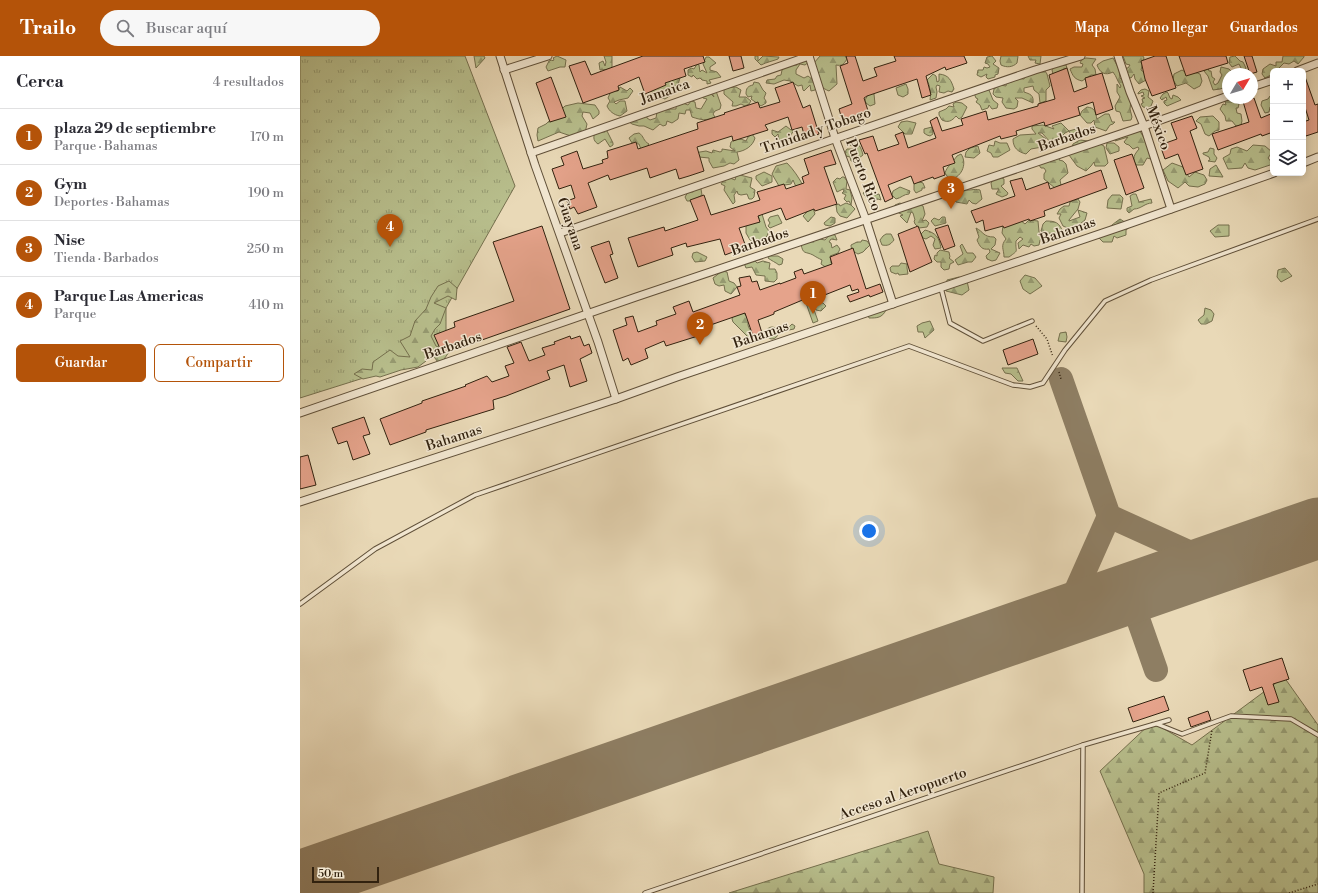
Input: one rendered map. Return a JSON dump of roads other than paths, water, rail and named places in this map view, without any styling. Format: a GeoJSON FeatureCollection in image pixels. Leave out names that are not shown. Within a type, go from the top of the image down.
{"type":"FeatureCollection","features":[{"type":"Feature","properties":{"kind":"street","name":"Guayana"},"geometry":{"type":"LineString","coordinates":[[500,56],[531,153],[588,314],[616,400]]}},
{"type":"Feature","properties":{"kind":"street"},"geometry":{"type":"LineString","coordinates":[[504,70],[548,56]]}},
{"type":"Feature","properties":{"kind":"street","name":"Puerto Rico"},"geometry":{"type":"LineString","coordinates":[[809,56],[835,138],[866,220],[893,304]]}},
{"type":"Feature","properties":{"kind":"street","name":"Jamaica"},"geometry":{"type":"LineString","coordinates":[[531,153],[809,56]]}},
{"type":"Feature","properties":{"kind":"street","name":"Trinidad y Tobago"},"geometry":{"type":"LineString","coordinates":[[560,233],[1029,72],[1081,56]]}},
{"type":"Feature","properties":{"kind":"street","name":"México"},"geometry":{"type":"LineString","coordinates":[[1118,56],[1130,92],[1144,126],[1171,209]]}},
{"type":"Feature","properties":{"kind":"street"},"geometry":{"type":"LineString","coordinates":[[1306,68],[1318,64]]}},
{"type":"Feature","properties":{"kind":"street"},"geometry":{"type":"LineString","coordinates":[[1258,85],[1270,81]]}},
{"type":"Feature","properties":{"kind":"street","name":"Barbados"},"geometry":{"type":"LineString","coordinates":[[300,413],[1222,98]]}},
{"type":"Feature","properties":{"kind":"street"},"geometry":{"type":"LineString","coordinates":[[1306,162],[1318,158]]}},
{"type":"Feature","properties":{"kind":"street","name":"Bahamas"},"geometry":{"type":"LineString","coordinates":[[300,502],[616,400],[677,377],[1270,174]]}},
{"type":"Feature","properties":{"kind":"lane"},"geometry":{"type":"LineString","coordinates":[[300,604],[375,550],[475,495],[909,346],[1013,385],[1030,387],[1043,383],[1065,350],[1105,301],[1151,280],[1318,219]]}},
{"type":"Feature","properties":{"kind":"lane"},"geometry":{"type":"LineString","coordinates":[[941,288],[950,323],[983,341],[1032,321]]}},
{"type":"Feature","properties":{"kind":"lane"},"geometry":{"type":"LineString","coordinates":[[1156,724],[1182,734],[1231,716],[1292,719],[1318,735]]}},
{"type":"Feature","properties":{"kind":"lane","name":"Acceso al Aeropuerto"},"geometry":{"type":"LineString","coordinates":[[645,893],[1083,745],[1169,720]]}},
{"type":"Feature","properties":{"kind":"lane"},"geometry":{"type":"LineString","coordinates":[[1082,893],[1083,745]]}},
{"type":"Feature","properties":{"kind":"place","name":"Nise"},"geometry":{"type":"Point","coordinates":[951,209]}},
{"type":"Feature","properties":{"kind":"place","name":"Parque Las Americas"},"geometry":{"type":"Point","coordinates":[390,247]}},
{"type":"Feature","properties":{"kind":"place","name":"plaza 29 de septiembre"},"geometry":{"type":"Point","coordinates":[813,314]}},
{"type":"Feature","properties":{"kind":"place","name":"Gym"},"geometry":{"type":"Point","coordinates":[700,345]}}]}
